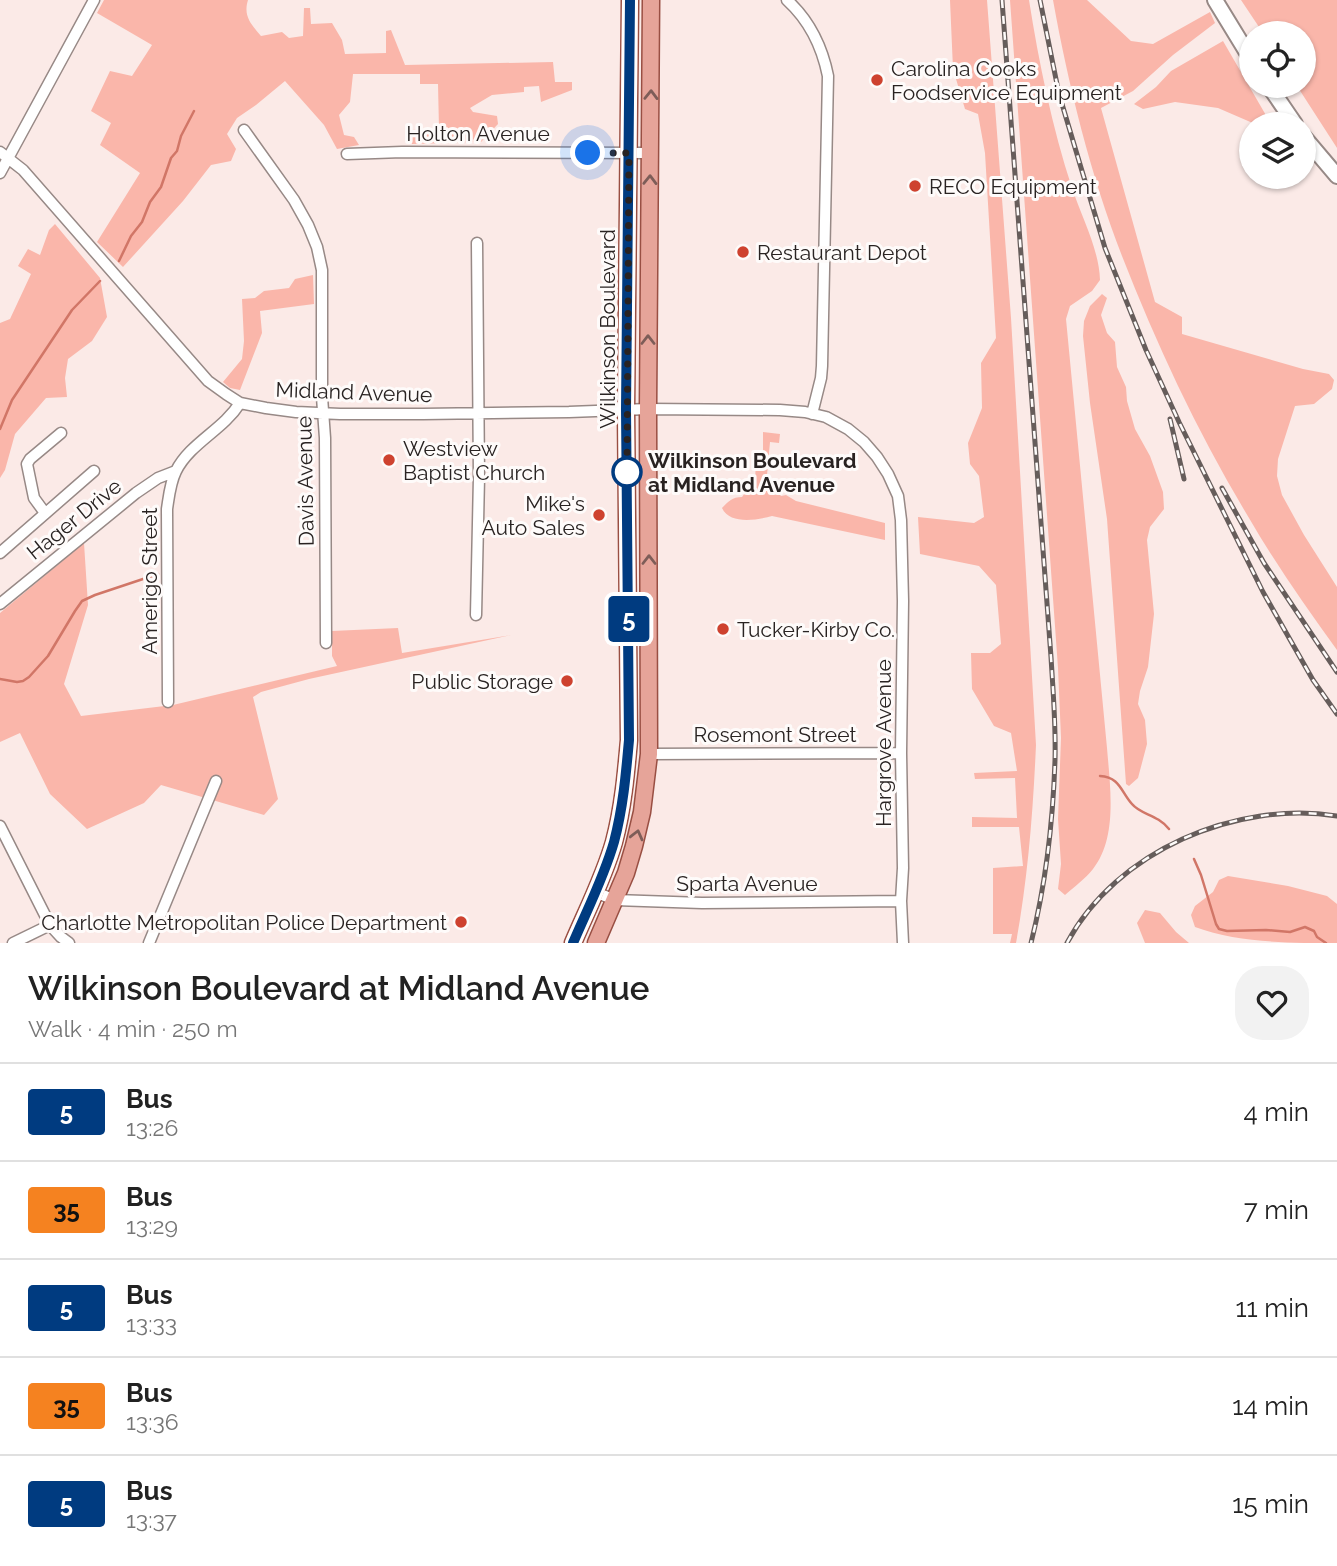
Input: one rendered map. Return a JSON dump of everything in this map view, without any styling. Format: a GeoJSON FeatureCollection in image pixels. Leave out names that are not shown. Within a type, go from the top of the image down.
{"type":"FeatureCollection","features":[{"type":"Feature","properties":{"kind":"main road","name":"Wilkinson Boulevard"},"geometry":{"type":"LineString","coordinates":[[573,943],[614,840],[621,814],[627,767],[629,701],[626,409],[630,0]]}},
{"type":"Feature","properties":{"kind":"main road","name":"Wilkinson Boulevard"},"geometry":{"type":"LineString","coordinates":[[596,943],[634,846],[647,783],[649,754],[651,0]]}},
{"type":"Feature","properties":{"kind":"main road"},"geometry":{"type":"LineString","coordinates":[[1215,0],[1239,39]]}},
{"type":"Feature","properties":{"kind":"main road"},"geometry":{"type":"LineString","coordinates":[[1316,151],[1337,176]]}},
{"type":"Feature","properties":{"kind":"street"},"geometry":{"type":"LineString","coordinates":[[0,173],[4,155],[94,0]]}},
{"type":"Feature","properties":{"kind":"street"},"geometry":{"type":"LineString","coordinates":[[787,0],[816,36],[828,76],[822,371],[812,414]]}},
{"type":"Feature","properties":{"kind":"street","name":"Davis Avenue"},"geometry":{"type":"LineString","coordinates":[[244,130],[301,212],[317,247],[322,282],[326,643]]}},
{"type":"Feature","properties":{"kind":"street","name":"Holton Avenue"},"geometry":{"type":"LineString","coordinates":[[348,154],[650,153]]}},
{"type":"Feature","properties":{"kind":"street","name":"Midland Avenue"},"geometry":{"type":"LineString","coordinates":[[4,155],[23,170],[208,381],[240,402],[265,408],[324,413],[478,414],[648,409]]}},
{"type":"Feature","properties":{"kind":"street"},"geometry":{"type":"LineString","coordinates":[[476,615],[477,243]]}},
{"type":"Feature","properties":{"kind":"street","name":"Amerigo Street"},"geometry":{"type":"LineString","coordinates":[[168,702],[169,493],[176,471],[190,452],[226,422],[240,402]]}},
{"type":"Feature","properties":{"kind":"street","name":"Hargrove Avenue"},"geometry":{"type":"LineString","coordinates":[[648,409],[780,410],[812,414],[848,429],[864,442],[888,474],[898,496],[901,520],[901,901],[904,943]]}},
{"type":"Feature","properties":{"kind":"street"},"geometry":{"type":"LineString","coordinates":[[45,513],[34,498],[27,464],[61,433]]}},
{"type":"Feature","properties":{"kind":"street"},"geometry":{"type":"LineString","coordinates":[[0,553],[94,471]]}},
{"type":"Feature","properties":{"kind":"street","name":"Hager Drive"},"geometry":{"type":"LineString","coordinates":[[0,604],[136,493],[162,475],[176,471]]}},
{"type":"Feature","properties":{"kind":"street","name":"Rosemont Street"},"geometry":{"type":"LineString","coordinates":[[649,754],[901,753]]}},
{"type":"Feature","properties":{"kind":"street"},"geometry":{"type":"LineString","coordinates":[[149,943],[216,781]]}},
{"type":"Feature","properties":{"kind":"street"},"geometry":{"type":"LineString","coordinates":[[0,826],[50,925],[69,943]]}},
{"type":"Feature","properties":{"kind":"street","name":"Sparta Avenue"},"geometry":{"type":"LineString","coordinates":[[595,891],[615,900],[702,903],[901,901]]}},
{"type":"Feature","properties":{"kind":"street"},"geometry":{"type":"LineString","coordinates":[[13,943],[50,925]]}},
{"type":"Feature","properties":{"kind":"shaded area"},"geometry":{"type":"Polygon","coordinates":[[[104,0],[248,0],[247,15],[261,36],[282,32],[289,38],[303,36],[304,8],[310,8],[311,24],[332,23],[342,40],[345,54],[386,53],[386,31],[391,30],[405,65],[553,62],[555,82],[572,82],[572,90],[541,102],[539,86],[524,87],[524,92],[492,95],[470,108],[473,112],[497,116],[498,124],[481,142],[412,144],[408,136],[412,130],[439,129],[438,84],[420,84],[420,74],[353,74],[350,102],[339,115],[344,135],[354,137],[359,145],[337,149],[324,125],[285,81],[237,118],[227,134],[236,149],[231,161],[211,165],[183,201],[123,267],[97,242],[140,173],[100,145],[111,123],[91,111],[110,71],[132,76],[152,45],[97,13],[104,0]]]}},
{"type":"Feature","properties":{"kind":"shaded area"},"geometry":{"type":"Polygon","coordinates":[[[950,0],[987,0],[1011,318],[1036,745],[1024,894],[1016,943],[1010,943],[1012,934],[993,934],[993,868],[1023,866],[1019,827],[972,827],[972,817],[1017,818],[1015,778],[975,779],[974,773],[1017,771],[1011,733],[994,726],[972,689],[971,653],[990,653],[1001,644],[996,585],[979,566],[920,554],[918,517],[974,523],[984,517],[979,476],[970,464],[968,443],[982,408],[981,363],[996,338],[985,153],[978,114],[965,109],[953,69],[950,0]]]}},
{"type":"Feature","properties":{"kind":"shaded area"},"geometry":{"type":"Polygon","coordinates":[[[1010,0],[1029,0],[1052,118],[1072,188],[1093,245],[1100,280],[1092,291],[1070,306],[1066,319],[1110,778],[1110,811],[1106,842],[1101,856],[1090,873],[1065,895],[1058,889],[1061,864],[1058,819],[1061,738],[1058,668],[1010,0]]]}},
{"type":"Feature","properties":{"kind":"shaded area"},"geometry":{"type":"Polygon","coordinates":[[[1053,0],[1087,0],[1131,41],[1153,44],[1210,12],[1215,23],[1173,55],[1133,91],[1101,108],[1155,302],[1182,317],[1182,334],[1329,374],[1334,380],[1332,389],[1314,404],[1295,406],[1278,459],[1277,476],[1282,495],[1337,587],[1337,650],[1280,568],[1231,487],[1180,390],[1150,323],[1111,226],[1091,162],[1073,97],[1053,0]]]}},
{"type":"Feature","properties":{"kind":"shaded area"},"geometry":{"type":"Polygon","coordinates":[[[1241,0],[1337,0],[1337,148],[1305,98],[1316,98],[1316,21],[1255,21],[1241,0]]]}},
{"type":"Feature","properties":{"kind":"shaded area"},"geometry":{"type":"Polygon","coordinates":[[[1223,41],[1239,69],[1239,98],[1256,98],[1264,112],[1239,112],[1239,117],[1218,108],[1175,102],[1143,109],[1134,104],[1171,71],[1223,41]]]}},
{"type":"Feature","properties":{"kind":"shaded area"},"geometry":{"type":"Polygon","coordinates":[[[55,224],[100,278],[107,317],[92,341],[68,359],[65,378],[67,397],[46,398],[15,434],[5,470],[0,478],[0,323],[10,319],[31,274],[18,266],[28,249],[40,255],[49,230],[55,224]]]}},
{"type":"Feature","properties":{"kind":"shaded area"},"geometry":{"type":"Polygon","coordinates":[[[313,275],[314,304],[260,311],[262,333],[240,390],[230,388],[223,382],[242,359],[242,299],[255,298],[264,291],[289,288],[295,279],[313,275]]]}},
{"type":"Feature","properties":{"kind":"shaded area"},"geometry":{"type":"Polygon","coordinates":[[[1102,294],[1107,298],[1101,315],[1107,333],[1115,342],[1117,367],[1126,387],[1135,429],[1150,456],[1163,492],[1164,509],[1150,527],[1147,540],[1154,614],[1148,667],[1138,704],[1145,720],[1147,744],[1138,778],[1129,786],[1126,784],[1107,519],[1083,336],[1084,321],[1090,306],[1102,294]]]}},
{"type":"Feature","properties":{"kind":"shaded area"},"geometry":{"type":"Polygon","coordinates":[[[763,432],[780,434],[779,443],[770,442],[766,486],[768,492],[776,490],[781,496],[786,495],[796,501],[885,523],[885,540],[772,516],[744,520],[726,513],[722,508],[729,501],[742,497],[747,490],[752,490],[756,460],[763,461],[763,432]]]}},
{"type":"Feature","properties":{"kind":"shaded area"},"geometry":{"type":"Polygon","coordinates":[[[84,543],[88,605],[64,684],[81,716],[173,705],[337,666],[332,656],[332,631],[398,628],[402,653],[511,635],[309,679],[261,692],[253,697],[278,799],[264,815],[161,785],[144,803],[87,829],[50,794],[20,733],[0,742],[0,613],[84,543]]]}},
{"type":"Feature","properties":{"kind":"shaded area"},"geometry":{"type":"Polygon","coordinates":[[[1228,876],[1327,896],[1337,904],[1337,943],[1246,939],[1195,927],[1191,915],[1195,906],[1213,892],[1219,880],[1228,876]]]}},
{"type":"Feature","properties":{"kind":"shaded area"},"geometry":{"type":"Polygon","coordinates":[[[1145,910],[1160,913],[1189,943],[1145,943],[1137,923],[1145,910]]]}},
{"type":"Feature","properties":{"kind":"waterway"},"geometry":{"type":"LineString","coordinates":[[119,261],[131,236],[142,222],[150,202],[161,187],[171,158],[177,151],[181,136],[194,111]]}},
{"type":"Feature","properties":{"kind":"waterway"},"geometry":{"type":"LineString","coordinates":[[0,429],[12,400],[72,310],[100,281]]}},
{"type":"Feature","properties":{"kind":"waterway"},"geometry":{"type":"LineString","coordinates":[[0,679],[17,682],[29,677],[48,656],[82,601],[158,574]]}},
{"type":"Feature","properties":{"kind":"waterway"},"geometry":{"type":"LineString","coordinates":[[1100,776],[1116,782],[1136,808],[1159,820],[1169,829]]}},
{"type":"Feature","properties":{"kind":"waterway"},"geometry":{"type":"LineString","coordinates":[[1194,859],[1219,929],[1290,932],[1305,927],[1314,931],[1317,937],[1326,943]]}},
{"type":"Feature","properties":{"kind":"railway"},"geometry":{"type":"LineString","coordinates":[[1002,0],[1055,721],[1050,829],[1045,875],[1031,943]]}},
{"type":"Feature","properties":{"kind":"railway"},"geometry":{"type":"LineString","coordinates":[[1040,0],[1059,94],[1105,248],[1146,350],[1263,592],[1313,680],[1337,714]]}},
{"type":"Feature","properties":{"kind":"railway"},"geometry":{"type":"LineString","coordinates":[[1170,419],[1184,479]]}},
{"type":"Feature","properties":{"kind":"railway"},"geometry":{"type":"LineString","coordinates":[[1222,488],[1264,563],[1337,672]]}},
{"type":"Feature","properties":{"kind":"railway"},"geometry":{"type":"LineString","coordinates":[[1067,943],[1089,910],[1116,882],[1147,858],[1182,839],[1220,825],[1259,816],[1298,813],[1337,816]]}},
{"type":"Feature","properties":{"kind":"bus line","name":"5"},"geometry":{"type":"LineString","coordinates":[[573,943],[606,866],[614,840],[621,814],[629,740],[626,409],[630,0]]}},
{"type":"Feature","properties":{"kind":"place","name":"Carolina Cooks Foodservice Equipment"},"geometry":{"type":"Point","coordinates":[877,80]}},
{"type":"Feature","properties":{"kind":"place","name":"RECO Equipment"},"geometry":{"type":"Point","coordinates":[915,186]}},
{"type":"Feature","properties":{"kind":"place","name":"Restaurant Depot"},"geometry":{"type":"Point","coordinates":[743,252]}},
{"type":"Feature","properties":{"kind":"place","name":"Westview Baptist Church"},"geometry":{"type":"Point","coordinates":[389,460]}},
{"type":"Feature","properties":{"kind":"place","name":"Wilkinson Boulevard at Midland Avenue"},"geometry":{"type":"Point","coordinates":[627,472]}},
{"type":"Feature","properties":{"kind":"place","name":"Mike's Auto Sales"},"geometry":{"type":"Point","coordinates":[599,515]}},
{"type":"Feature","properties":{"kind":"place","name":"Tucker-Kirby Co."},"geometry":{"type":"Point","coordinates":[723,629]}},
{"type":"Feature","properties":{"kind":"place","name":"Public Storage"},"geometry":{"type":"Point","coordinates":[567,681]}},
{"type":"Feature","properties":{"kind":"place","name":"Charlotte Metropolitan Police Department"},"geometry":{"type":"Point","coordinates":[461,922]}},
{"type":"Feature","properties":{"kind":"route"},"geometry":{"type":"LineString","coordinates":[[588,153],[629,153],[627,472]]}}]}
